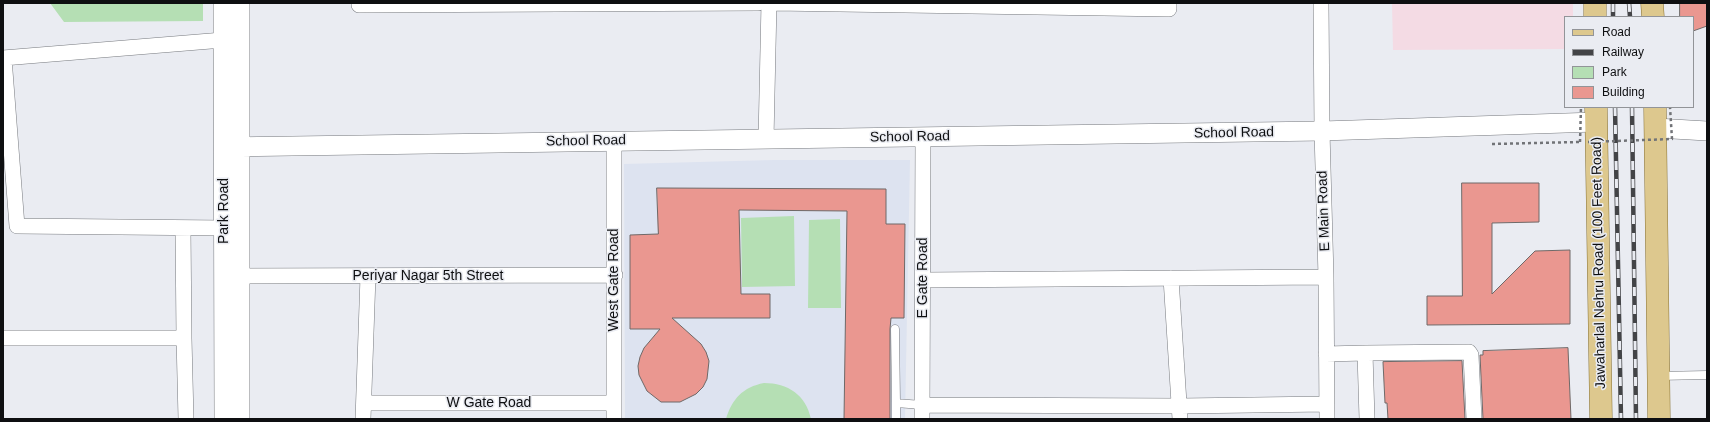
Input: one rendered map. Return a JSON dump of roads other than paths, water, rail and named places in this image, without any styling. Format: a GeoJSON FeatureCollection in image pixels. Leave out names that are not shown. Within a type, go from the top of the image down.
{"type":"FeatureCollection","features":[{"type":"Feature","properties":{"kind":"main road"},"geometry":{"type":"LineString","coordinates":[[1595,3],[1596,16]]}},
{"type":"Feature","properties":{"kind":"main road"},"geometry":{"type":"LineString","coordinates":[[1652,3],[1653,16]]}},
{"type":"Feature","properties":{"kind":"main road","name":"Jawaharlal Nehru Road (100 Feet Road)"},"geometry":{"type":"LineString","coordinates":[[1596,114],[1601,419]]}},
{"type":"Feature","properties":{"kind":"main road"},"geometry":{"type":"LineString","coordinates":[[1656,118],[1659,419]]}},
{"type":"Feature","properties":{"kind":"street","name":"Park Road"},"geometry":{"type":"LineString","coordinates":[[223,3],[223,40],[232,147],[232,276],[224,419]]}},
{"type":"Feature","properties":{"kind":"street","name":"Park Road"},"geometry":{"type":"LineString","coordinates":[[240,3],[232,147],[224,228],[232,276],[240,419]]}},
{"type":"Feature","properties":{"kind":"street"},"geometry":{"type":"LineString","coordinates":[[359,4],[758,3]]}},
{"type":"Feature","properties":{"kind":"street"},"geometry":{"type":"LineString","coordinates":[[766,139],[769,3]]}},
{"type":"Feature","properties":{"kind":"street"},"geometry":{"type":"LineString","coordinates":[[774,3],[1169,6]]}},
{"type":"Feature","properties":{"kind":"street","name":"E Main Road"},"geometry":{"type":"LineString","coordinates":[[1321,3],[1327,419]]}},
{"type":"Feature","properties":{"kind":"street"},"geometry":{"type":"LineString","coordinates":[[223,40],[3,58],[17,226],[183,229],[224,228]]}},
{"type":"Feature","properties":{"kind":"street","name":"School Road"},"geometry":{"type":"LineString","coordinates":[[232,147],[1322,131],[1596,114]]}},
{"type":"Feature","properties":{"kind":"street"},"geometry":{"type":"LineString","coordinates":[[1656,118],[1707,131]]}},
{"type":"Feature","properties":{"kind":"street","name":"E Gate Road"},"geometry":{"type":"LineString","coordinates":[[922,412],[924,280],[923,137]]}},
{"type":"Feature","properties":{"kind":"street","name":"West Gate Road"},"geometry":{"type":"LineString","coordinates":[[614,141],[614,419]]}},
{"type":"Feature","properties":{"kind":"street"},"geometry":{"type":"LineString","coordinates":[[183,229],[186,419]]}},
{"type":"Feature","properties":{"kind":"street","name":"Periyar Nagar 5th Street"},"geometry":{"type":"LineString","coordinates":[[232,276],[615,275]]}},
{"type":"Feature","properties":{"kind":"street"},"geometry":{"type":"LineString","coordinates":[[363,419],[368,276]]}},
{"type":"Feature","properties":{"kind":"street"},"geometry":{"type":"LineString","coordinates":[[924,280],[1326,277]]}},
{"type":"Feature","properties":{"kind":"street"},"geometry":{"type":"LineString","coordinates":[[1171,278],[1180,412]]}},
{"type":"Feature","properties":{"kind":"street"},"geometry":{"type":"LineString","coordinates":[[3,338],[184,338]]}},
{"type":"Feature","properties":{"kind":"street"},"geometry":{"type":"LineString","coordinates":[[1326,354],[1469,352],[1471,355],[1474,419]]}},
{"type":"Feature","properties":{"kind":"street"},"geometry":{"type":"LineString","coordinates":[[1365,353],[1367,419]]}},
{"type":"Feature","properties":{"kind":"street","name":"W Gate Road"},"geometry":{"type":"LineString","coordinates":[[364,403],[614,403]]}},
{"type":"Feature","properties":{"kind":"street"},"geometry":{"type":"LineString","coordinates":[[922,412],[1180,412],[1327,404]]}},
{"type":"Feature","properties":{"kind":"lane"},"geometry":{"type":"LineString","coordinates":[[895,329],[896,419]]}},
{"type":"Feature","properties":{"kind":"lane"},"geometry":{"type":"LineString","coordinates":[[1658,376],[1707,374]]}},
{"type":"Feature","properties":{"kind":"lane"},"geometry":{"type":"LineString","coordinates":[[896,404],[922,412]]}},
{"type":"Feature","properties":{"kind":"railway"},"geometry":{"type":"LineString","coordinates":[[1613,3],[1613,16]]}},
{"type":"Feature","properties":{"kind":"railway"},"geometry":{"type":"LineString","coordinates":[[1629,3],[1630,16]]}},
{"type":"Feature","properties":{"kind":"railway"},"geometry":{"type":"LineString","coordinates":[[1615,108],[1621,419]]}},
{"type":"Feature","properties":{"kind":"railway"},"geometry":{"type":"LineString","coordinates":[[1632,108],[1636,419]]}}]}
